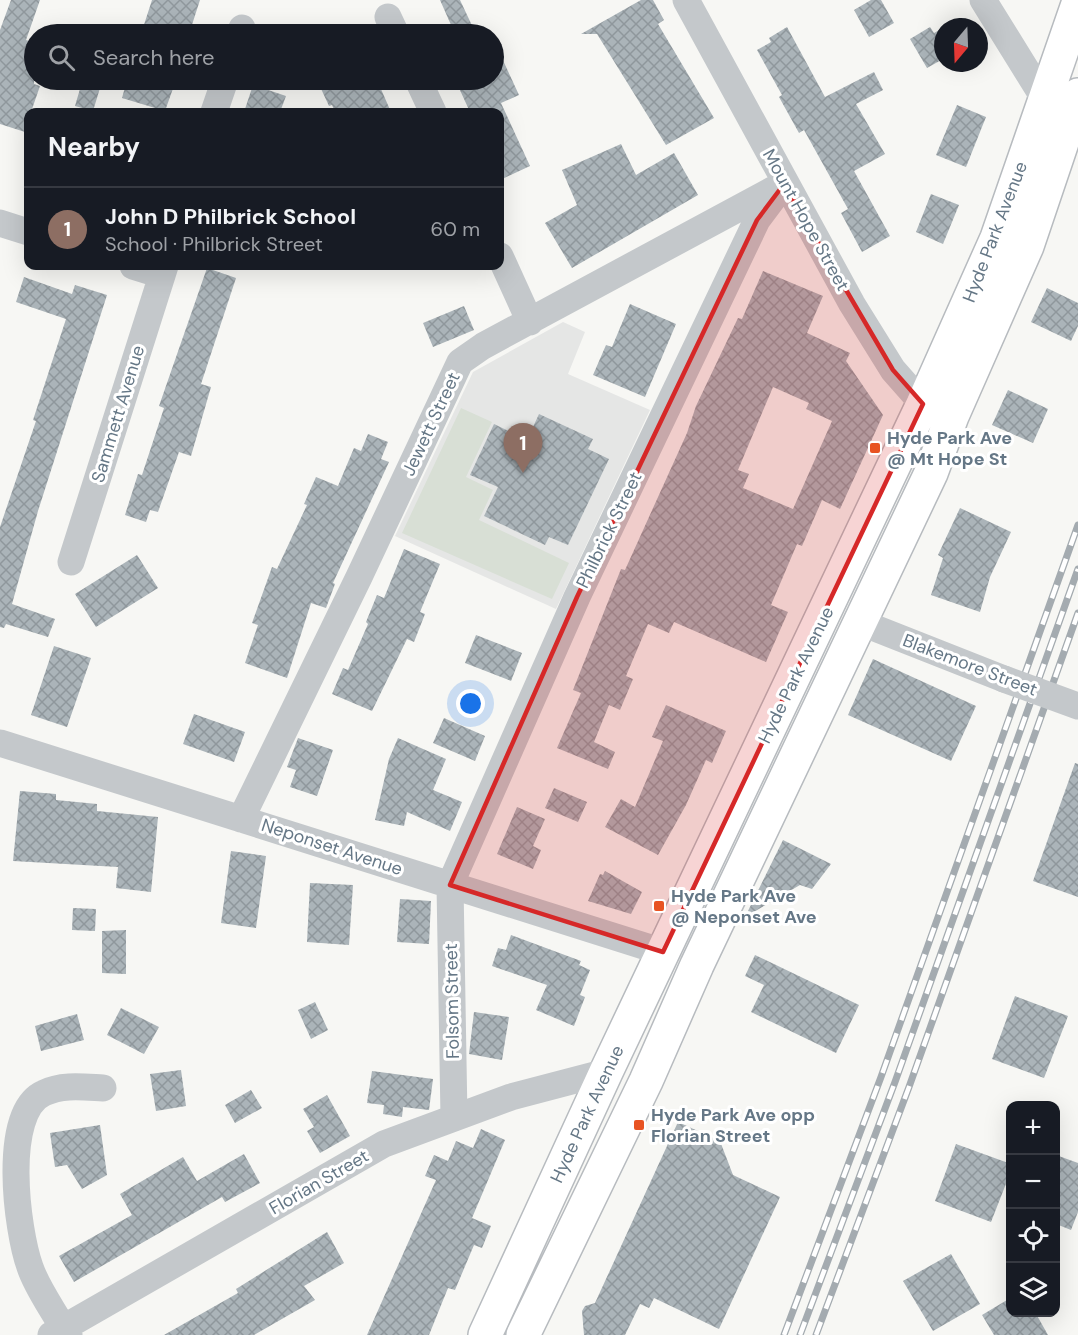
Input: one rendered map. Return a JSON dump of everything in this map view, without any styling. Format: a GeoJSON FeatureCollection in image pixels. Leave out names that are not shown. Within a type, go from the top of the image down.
{"type":"FeatureCollection","features":[{"type":"Feature","properties":{"kind":"main road","name":"Hyde Park Avenue"},"geometry":{"type":"LineString","coordinates":[[485,1335],[606,1072],[827,612],[938,410],[996,238],[1065,102],[1078,4]]}},
{"type":"Feature","properties":{"kind":"main road","name":"Hyde Park Avenue"},"geometry":{"type":"LineString","coordinates":[[523,1335],[646,1082],[697,965],[862,623],[931,473],[938,410]]}},
{"type":"Feature","properties":{"kind":"main road"},"geometry":{"type":"LineString","coordinates":[[827,612],[862,623]]}},
{"type":"Feature","properties":{"kind":"main road"},"geometry":{"type":"LineString","coordinates":[[543,1208],[577,1224]]}},
{"type":"Feature","properties":{"kind":"street","name":"Mount Hope Street"},"geometry":{"type":"LineString","coordinates":[[686,0],[784,184],[852,304],[893,370],[938,410]]}},
{"type":"Feature","properties":{"kind":"street"},"geometry":{"type":"LineString","coordinates":[[983,0],[1065,102]]}},
{"type":"Feature","properties":{"kind":"street"},"geometry":{"type":"LineString","coordinates":[[215,108],[222,90]]}},
{"type":"Feature","properties":{"kind":"street"},"geometry":{"type":"LineString","coordinates":[[423,90],[431,108]]}},
{"type":"Feature","properties":{"kind":"street","name":"Jewett Street"},"geometry":{"type":"LineString","coordinates":[[241,819],[355,587],[460,362],[483,346],[784,184]]}},
{"type":"Feature","properties":{"kind":"street","name":"Philbrick Street"},"geometry":{"type":"LineString","coordinates":[[450,885],[592,565],[758,220],[784,184]]}},
{"type":"Feature","properties":{"kind":"street"},"geometry":{"type":"LineString","coordinates":[[0,223],[24,231]]}},
{"type":"Feature","properties":{"kind":"street"},"geometry":{"type":"LineString","coordinates":[[504,265],[530,322]]}},
{"type":"Feature","properties":{"kind":"street","name":"Sammett Avenue"},"geometry":{"type":"LineString","coordinates":[[71,562],[163,270]]}},
{"type":"Feature","properties":{"kind":"street","name":"Blakemore Street"},"geometry":{"type":"LineString","coordinates":[[862,623],[1078,706]]}},
{"type":"Feature","properties":{"kind":"street","name":"Neponset Avenue"},"geometry":{"type":"LineString","coordinates":[[0,742],[663,952]]}},
{"type":"Feature","properties":{"kind":"street","name":"Folsom Street"},"geometry":{"type":"LineString","coordinates":[[450,885],[454,1118]]}},
{"type":"Feature","properties":{"kind":"street","name":"Florian Street"},"geometry":{"type":"LineString","coordinates":[[61,1333],[384,1144],[511,1096],[606,1072]]}},
{"type":"Feature","properties":{"kind":"street"},"geometry":{"type":"LineString","coordinates":[[61,1333],[30,1268],[18,1221],[16,1164],[21,1124],[27,1107],[43,1093],[68,1087],[103,1088]]}},
{"type":"Feature","properties":{"kind":"highlighted area"},"geometry":{"type":"Polygon","coordinates":[[[784,184],[893,370],[923,404],[663,952],[450,885],[577,597],[757,220],[784,184]]]}},
{"type":"Feature","properties":{"kind":"shaded area"},"geometry":{"type":"Polygon","coordinates":[[[563,322],[585,332],[568,374],[650,410],[556,609],[395,536],[473,372],[563,322]]]}},
{"type":"Feature","properties":{"kind":"shaded area"},"geometry":{"type":"Polygon","coordinates":[[[461,408],[492,422],[466,477],[493,490],[479,520],[569,563],[552,599],[402,533],[461,408]]]}},
{"type":"Feature","properties":{"kind":"building"},"geometry":{"type":"Polygon","coordinates":[[[11,0],[40,0],[32,24],[24,24],[24,90],[39,90],[32,108],[24,108],[24,132],[0,124],[0,30],[11,0]]]}},
{"type":"Feature","properties":{"kind":"building"},"geometry":{"type":"Polygon","coordinates":[[[152,0],[200,0],[192,24],[144,24],[152,0]]]}},
{"type":"Feature","properties":{"kind":"building"},"geometry":{"type":"Polygon","coordinates":[[[440,0],[460,0],[471,24],[451,24],[440,0]]]}},
{"type":"Feature","properties":{"kind":"building"},"geometry":{"type":"Polygon","coordinates":[[[641,0],[653,0],[664,20],[658,24],[714,118],[666,145],[597,34],[581,34],[641,0]]]}},
{"type":"Feature","properties":{"kind":"building"},"geometry":{"type":"Polygon","coordinates":[[[871,0],[881,0],[894,23],[869,37],[854,10],[871,0]]]}},
{"type":"Feature","properties":{"kind":"building"},"geometry":{"type":"Polygon","coordinates":[[[787,27],[825,97],[874,72],[883,90],[856,104],[885,154],[854,171],[890,236],[862,252],[841,213],[848,209],[804,130],[799,133],[779,97],[782,95],[757,50],[771,42],[769,38],[787,27]]]}},
{"type":"Feature","properties":{"kind":"building"},"geometry":{"type":"Polygon","coordinates":[[[930,27],[934,33],[934,64],[927,68],[910,39],[930,27]]]}},
{"type":"Feature","properties":{"kind":"building"},"geometry":{"type":"Polygon","coordinates":[[[504,63],[519,95],[501,103],[503,108],[468,108],[460,90],[504,90],[504,63]]]}},
{"type":"Feature","properties":{"kind":"building"},"geometry":{"type":"Polygon","coordinates":[[[80,90],[99,90],[94,108],[75,106],[80,90]]]}},
{"type":"Feature","properties":{"kind":"building"},"geometry":{"type":"Polygon","coordinates":[[[124,90],[172,90],[166,108],[155,108],[122,98],[124,90]]]}},
{"type":"Feature","properties":{"kind":"building"},"geometry":{"type":"Polygon","coordinates":[[[251,90],[268,90],[286,96],[282,108],[245,108],[251,90]]]}},
{"type":"Feature","properties":{"kind":"building"},"geometry":{"type":"Polygon","coordinates":[[[322,90],[381,90],[389,108],[333,108],[332,105],[329,106],[322,90]]]}},
{"type":"Feature","properties":{"kind":"building"},"geometry":{"type":"Polygon","coordinates":[[[957,105],[986,117],[966,167],[936,155],[957,105]]]}},
{"type":"Feature","properties":{"kind":"building"},"geometry":{"type":"Polygon","coordinates":[[[504,110],[530,166],[504,178],[504,110]]]}},
{"type":"Feature","properties":{"kind":"building"},"geometry":{"type":"Polygon","coordinates":[[[621,144],[636,175],[674,153],[698,195],[572,268],[545,223],[577,205],[562,170],[621,144]]]}},
{"type":"Feature","properties":{"kind":"building"},"geometry":{"type":"Polygon","coordinates":[[[931,194],[959,205],[943,244],[916,232],[931,194]]]}},
{"type":"Feature","properties":{"kind":"building"},"geometry":{"type":"Polygon","coordinates":[[[206,270],[236,278],[201,384],[211,387],[191,456],[179,452],[158,512],[150,510],[146,522],[125,515],[138,474],[142,475],[164,408],[159,406],[206,270]]]}},
{"type":"Feature","properties":{"kind":"building"},"geometry":{"type":"Polygon","coordinates":[[[763,271],[823,296],[807,333],[850,353],[846,361],[883,415],[840,509],[822,500],[802,546],[797,544],[771,605],[788,612],[766,662],[674,622],[669,633],[648,624],[626,676],[633,679],[620,710],[609,705],[594,742],[615,752],[608,769],[557,748],[581,693],[573,690],[621,569],[625,570],[687,433],[696,406],[738,318],[742,319],[763,271]],[[773,387],[738,470],[749,474],[743,488],[793,509],[832,421],[806,409],[809,403],[773,387]]]}},
{"type":"Feature","properties":{"kind":"building"},"geometry":{"type":"Polygon","coordinates":[[[24,277],[72,294],[75,285],[107,295],[38,511],[12,604],[55,619],[48,637],[6,624],[4,628],[0,627],[0,527],[36,421],[33,420],[66,319],[16,302],[24,277]]]}},
{"type":"Feature","properties":{"kind":"building"},"geometry":{"type":"Polygon","coordinates":[[[1047,288],[1078,303],[1078,326],[1071,341],[1031,322],[1047,288]]]}},
{"type":"Feature","properties":{"kind":"building"},"geometry":{"type":"Polygon","coordinates":[[[630,304],[676,324],[645,397],[593,375],[606,345],[612,347],[630,304]]]}},
{"type":"Feature","properties":{"kind":"building"},"geometry":{"type":"Polygon","coordinates":[[[464,306],[474,330],[433,347],[423,323],[464,306]]]}},
{"type":"Feature","properties":{"kind":"building"},"geometry":{"type":"Polygon","coordinates":[[[1008,390],[1048,409],[1033,443],[992,425],[1008,390]]]}},
{"type":"Feature","properties":{"kind":"building"},"geometry":{"type":"Polygon","coordinates":[[[539,414],[593,439],[588,449],[609,459],[568,545],[549,537],[545,545],[484,516],[498,487],[470,475],[494,424],[527,440],[539,414]]]}},
{"type":"Feature","properties":{"kind":"building"},"geometry":{"type":"Polygon","coordinates":[[[368,434],[388,442],[381,459],[389,462],[333,583],[335,584],[326,608],[311,603],[287,678],[245,663],[258,625],[252,623],[272,567],[277,569],[307,505],[304,504],[316,477],[338,486],[354,448],[361,451],[368,434]]]}},
{"type":"Feature","properties":{"kind":"building"},"geometry":{"type":"Polygon","coordinates":[[[960,508],[1011,532],[990,577],[980,612],[931,595],[943,558],[938,555],[960,508]]]}},
{"type":"Feature","properties":{"kind":"building"},"geometry":{"type":"Polygon","coordinates":[[[404,549],[440,564],[420,612],[425,614],[414,642],[407,639],[372,711],[332,694],[343,668],[348,670],[368,624],[366,622],[377,595],[384,598],[404,549]]]}},
{"type":"Feature","properties":{"kind":"building"},"geometry":{"type":"Polygon","coordinates":[[[137,555],[158,588],[96,627],[75,594],[137,555]]]}},
{"type":"Feature","properties":{"kind":"building"},"geometry":{"type":"Polygon","coordinates":[[[476,635],[522,653],[511,681],[465,663],[476,635]]]}},
{"type":"Feature","properties":{"kind":"building"},"geometry":{"type":"Polygon","coordinates":[[[54,646],[91,658],[67,727],[31,715],[54,646]]]}},
{"type":"Feature","properties":{"kind":"building"},"geometry":{"type":"Polygon","coordinates":[[[873,659],[976,706],[951,761],[848,715],[873,659]]]}},
{"type":"Feature","properties":{"kind":"building"},"geometry":{"type":"Polygon","coordinates":[[[666,705],[726,731],[712,763],[706,760],[686,805],[658,855],[605,827],[621,799],[635,807],[663,741],[652,737],[666,705]]]}},
{"type":"Feature","properties":{"kind":"building"},"geometry":{"type":"Polygon","coordinates":[[[194,714],[245,732],[234,762],[183,744],[194,714]]]}},
{"type":"Feature","properties":{"kind":"building"},"geometry":{"type":"Polygon","coordinates":[[[444,718],[485,736],[475,761],[433,743],[444,718]]]}},
{"type":"Feature","properties":{"kind":"building"},"geometry":{"type":"Polygon","coordinates":[[[298,738],[333,750],[317,796],[290,787],[296,770],[287,767],[298,738]]]}},
{"type":"Feature","properties":{"kind":"building"},"geometry":{"type":"Polygon","coordinates":[[[398,738],[446,759],[433,790],[462,802],[450,831],[407,812],[404,826],[375,820],[389,759],[398,738]]]}},
{"type":"Feature","properties":{"kind":"building"},"geometry":{"type":"Polygon","coordinates":[[[1075,763],[1078,764],[1078,897],[1033,881],[1075,763]]]}},
{"type":"Feature","properties":{"kind":"building"},"geometry":{"type":"Polygon","coordinates":[[[554,788],[587,802],[578,822],[545,808],[554,788]]]}},
{"type":"Feature","properties":{"kind":"building"},"geometry":{"type":"Polygon","coordinates":[[[20,791],[56,794],[56,800],[97,804],[97,811],[158,817],[151,892],[116,888],[118,867],[13,861],[20,791]]]}},
{"type":"Feature","properties":{"kind":"building"},"geometry":{"type":"Polygon","coordinates":[[[517,807],[545,819],[533,846],[541,850],[533,869],[497,854],[517,807]]]}},
{"type":"Feature","properties":{"kind":"building"},"geometry":{"type":"Polygon","coordinates":[[[783,840],[831,864],[812,889],[800,885],[745,917],[783,840]]]}},
{"type":"Feature","properties":{"kind":"building"},"geometry":{"type":"Polygon","coordinates":[[[231,851],[266,856],[256,928],[221,923],[231,851]]]}},
{"type":"Feature","properties":{"kind":"building"},"geometry":{"type":"Polygon","coordinates":[[[605,871],[642,892],[631,914],[588,901],[600,874],[603,875],[605,871]]]}},
{"type":"Feature","properties":{"kind":"building"},"geometry":{"type":"Polygon","coordinates":[[[310,883],[353,885],[349,945],[307,942],[310,883]]]}},
{"type":"Feature","properties":{"kind":"building"},"geometry":{"type":"Polygon","coordinates":[[[400,899],[431,901],[429,944],[397,942],[400,899]]]}},
{"type":"Feature","properties":{"kind":"building"},"geometry":{"type":"Polygon","coordinates":[[[73,908],[96,909],[95,931],[72,930],[73,908]]]}},
{"type":"Feature","properties":{"kind":"building"},"geometry":{"type":"Polygon","coordinates":[[[126,930],[126,974],[102,973],[102,931],[126,930]]]}},
{"type":"Feature","properties":{"kind":"building"},"geometry":{"type":"Polygon","coordinates":[[[511,935],[581,961],[579,965],[590,970],[580,995],[585,997],[574,1026],[536,1010],[547,985],[492,966],[498,948],[506,950],[511,935]]]}},
{"type":"Feature","properties":{"kind":"building"},"geometry":{"type":"Polygon","coordinates":[[[755,955],[859,1005],[836,1053],[751,1012],[764,985],[745,976],[755,955]]]}},
{"type":"Feature","properties":{"kind":"building"},"geometry":{"type":"Polygon","coordinates":[[[1015,996],[1068,1016],[1044,1078],[992,1059],[1015,996]]]}},
{"type":"Feature","properties":{"kind":"building"},"geometry":{"type":"Polygon","coordinates":[[[315,1002],[328,1030],[311,1039],[298,1010],[315,1002]]]}},
{"type":"Feature","properties":{"kind":"building"},"geometry":{"type":"Polygon","coordinates":[[[121,1008],[159,1027],[144,1054],[107,1035],[121,1008]]]}},
{"type":"Feature","properties":{"kind":"building"},"geometry":{"type":"Polygon","coordinates":[[[474,1012],[509,1017],[502,1060],[469,1054],[474,1012]]]}},
{"type":"Feature","properties":{"kind":"building"},"geometry":{"type":"Polygon","coordinates":[[[77,1014],[84,1040],[41,1051],[35,1026],[77,1014]]]}},
{"type":"Feature","properties":{"kind":"building"},"geometry":{"type":"Polygon","coordinates":[[[181,1070],[186,1106],[156,1111],[150,1074],[181,1070]]]}},
{"type":"Feature","properties":{"kind":"building"},"geometry":{"type":"Polygon","coordinates":[[[372,1071],[433,1079],[429,1110],[403,1107],[402,1117],[383,1114],[384,1105],[367,1103],[372,1071]]]}},
{"type":"Feature","properties":{"kind":"building"},"geometry":{"type":"Polygon","coordinates":[[[251,1090],[262,1108],[235,1123],[225,1105],[251,1090]]]}},
{"type":"Feature","properties":{"kind":"building"},"geometry":{"type":"Polygon","coordinates":[[[327,1095],[350,1136],[320,1153],[307,1131],[314,1127],[303,1109],[327,1095]]]}},
{"type":"Feature","properties":{"kind":"building"},"geometry":{"type":"Polygon","coordinates":[[[678,1122],[720,1141],[733,1175],[780,1197],[719,1329],[654,1298],[649,1308],[640,1304],[625,1335],[584,1335],[582,1311],[585,1306],[595,1303],[678,1122]]]}},
{"type":"Feature","properties":{"kind":"building"},"geometry":{"type":"Polygon","coordinates":[[[100,1125],[107,1175],[82,1189],[67,1165],[55,1167],[50,1133],[100,1125]]]}},
{"type":"Feature","properties":{"kind":"building"},"geometry":{"type":"Polygon","coordinates":[[[481,1129],[505,1140],[472,1218],[491,1226],[482,1248],[474,1245],[455,1290],[448,1288],[429,1335],[367,1335],[436,1180],[425,1176],[434,1155],[448,1161],[456,1141],[473,1148],[481,1129]]]}},
{"type":"Feature","properties":{"kind":"building"},"geometry":{"type":"Polygon","coordinates":[[[956,1144],[1006,1162],[1006,1184],[991,1222],[935,1201],[956,1144]]]}},
{"type":"Feature","properties":{"kind":"building"},"geometry":{"type":"Polygon","coordinates":[[[244,1154],[260,1183],[225,1202],[222,1197],[74,1282],[59,1256],[132,1215],[120,1194],[183,1157],[197,1181],[244,1154]]]}},
{"type":"Feature","properties":{"kind":"building"},"geometry":{"type":"Polygon","coordinates":[[[1060,1156],[1078,1163],[1078,1212],[1071,1230],[1060,1226],[1060,1156]]]}},
{"type":"Feature","properties":{"kind":"building"},"geometry":{"type":"Polygon","coordinates":[[[327,1232],[344,1263],[304,1286],[315,1300],[254,1335],[164,1335],[238,1293],[236,1289],[327,1232]]]}},
{"type":"Feature","properties":{"kind":"building"},"geometry":{"type":"Polygon","coordinates":[[[951,1254],[980,1304],[933,1331],[903,1281],[951,1254]]]}},
{"type":"Feature","properties":{"kind":"building"},"geometry":{"type":"Polygon","coordinates":[[[1006,1301],[1006,1317],[1038,1317],[1048,1335],[994,1335],[982,1315],[1006,1301]]]}},
{"type":"Feature","properties":{"kind":"railway"},"geometry":{"type":"LineString","coordinates":[[784,1335],[881,1077],[1078,525]]}},
{"type":"Feature","properties":{"kind":"railway"},"geometry":{"type":"LineString","coordinates":[[800,1335],[895,1082],[1078,569]]}},
{"type":"Feature","properties":{"kind":"railway"},"geometry":{"type":"LineString","coordinates":[[816,1335],[909,1087],[1078,613]]}},
{"type":"Feature","properties":{"kind":"place","name":"Hyde Park Ave @ Mt Hope St"},"geometry":{"type":"Point","coordinates":[875,448]}},
{"type":"Feature","properties":{"kind":"place","name":"John D Philbrick School"},"geometry":{"type":"Point","coordinates":[523,473]}},
{"type":"Feature","properties":{"kind":"place","name":"Hyde Park Ave @ Neponset Ave"},"geometry":{"type":"Point","coordinates":[659,906]}},
{"type":"Feature","properties":{"kind":"place","name":"Hyde Park Ave opp Florian Street"},"geometry":{"type":"Point","coordinates":[639,1125]}}]}
